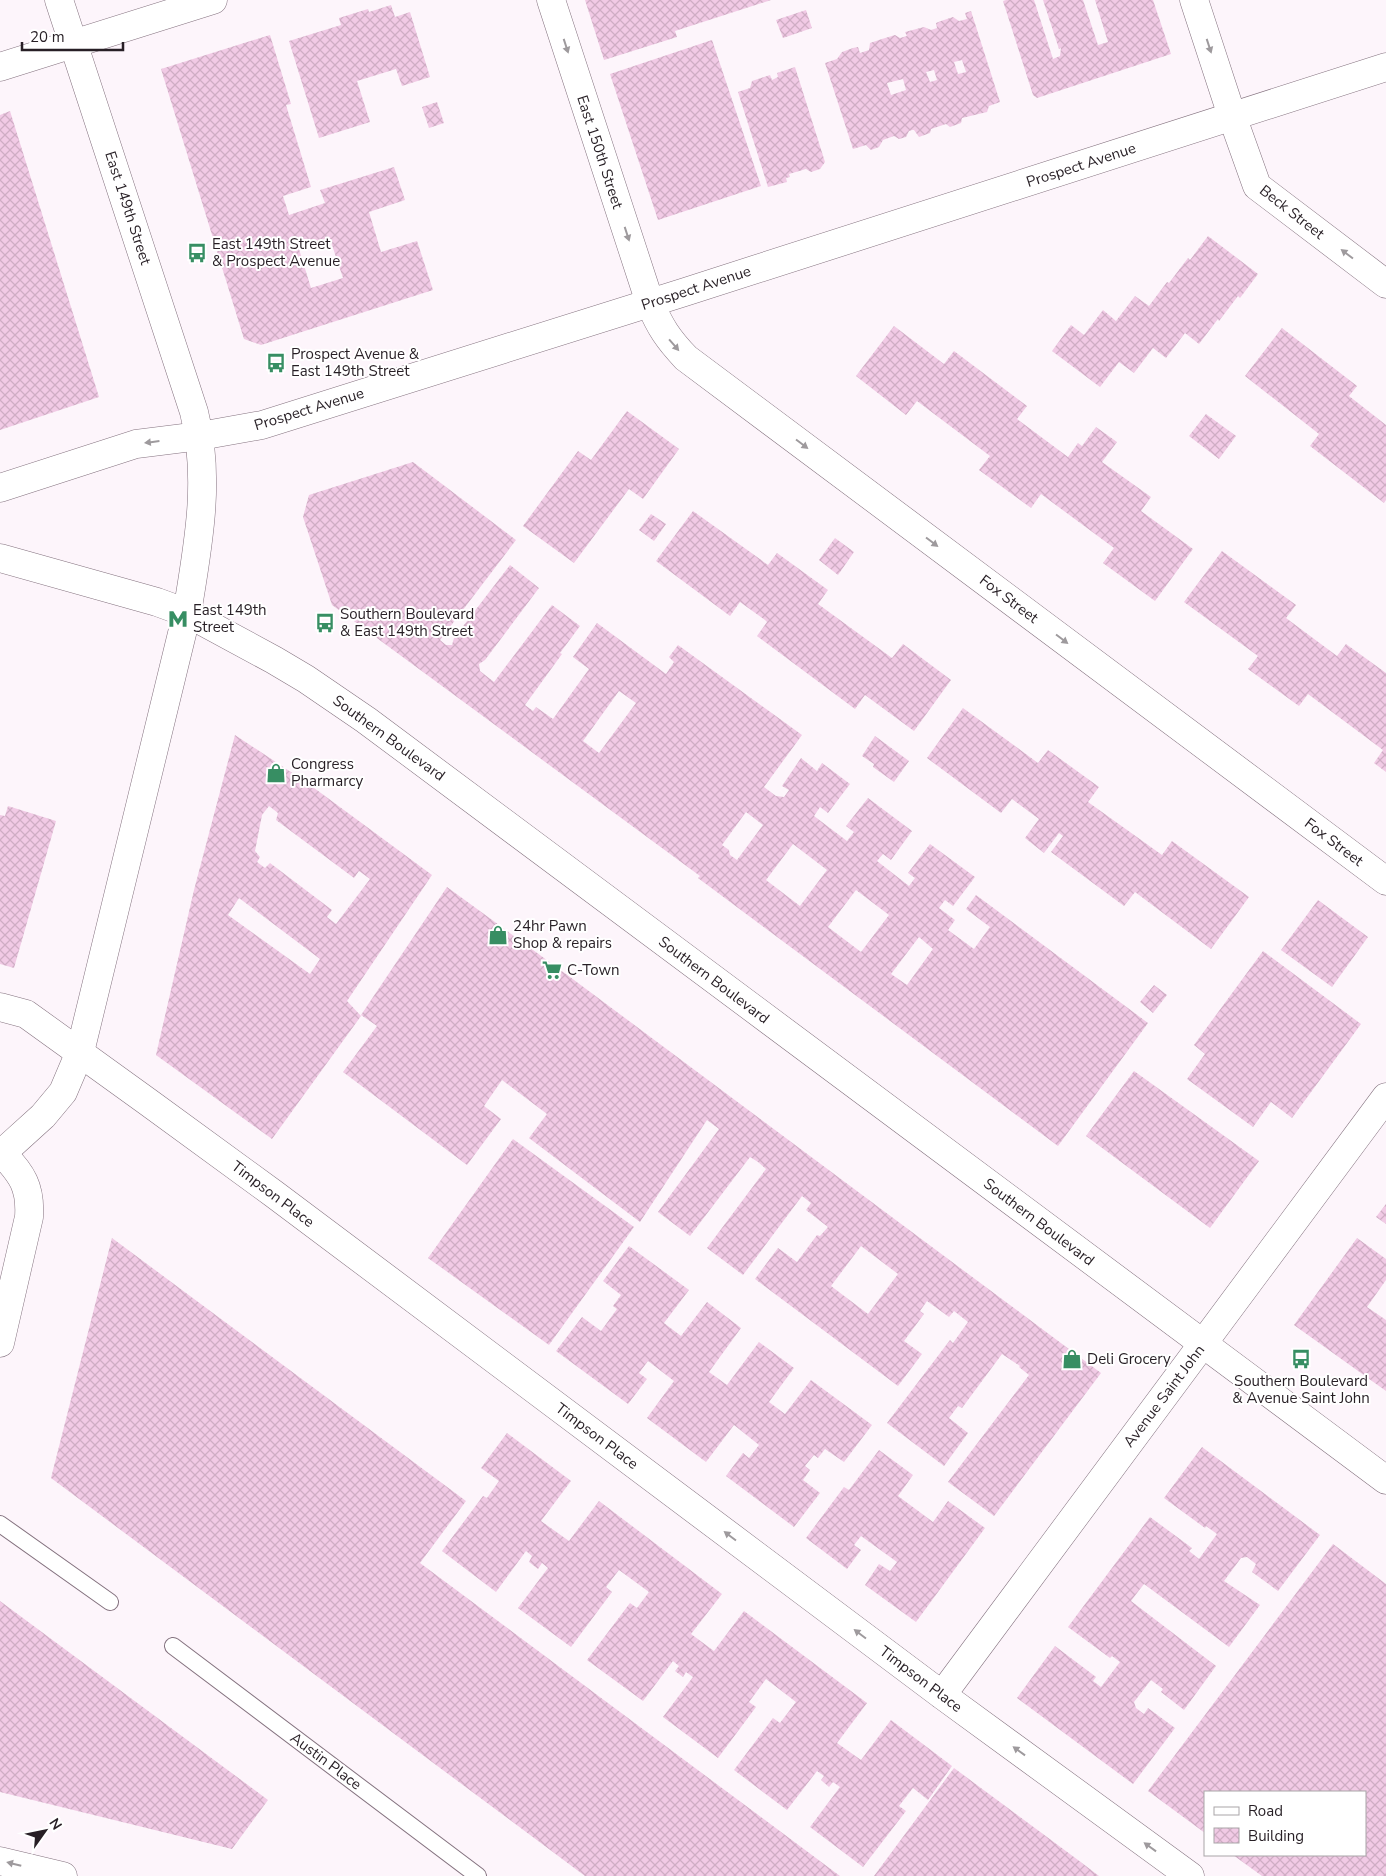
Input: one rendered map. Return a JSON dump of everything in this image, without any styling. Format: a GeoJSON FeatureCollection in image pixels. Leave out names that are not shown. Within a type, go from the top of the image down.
{"type":"FeatureCollection","features":[{"type":"Feature","properties":{"kind":"street","name":"East 149th Street"},"geometry":{"type":"LineString","coordinates":[[0,1343],[30,1218],[30,1201],[26,1183],[17,1169],[1,1154],[43,1116],[62,1092],[80,1052],[187,613],[203,492],[200,436],[186,386],[59,0]]}},
{"type":"Feature","properties":{"kind":"street"},"geometry":{"type":"LineString","coordinates":[[0,67],[213,0]]}},
{"type":"Feature","properties":{"kind":"street","name":"East 150th Street"},"geometry":{"type":"LineString","coordinates":[[551,0],[650,303]]}},
{"type":"Feature","properties":{"kind":"street","name":"Beck Street"},"geometry":{"type":"LineString","coordinates":[[1194,0],[1257,186],[1386,284]]}},
{"type":"Feature","properties":{"kind":"street","name":"Prospect Avenue"},"geometry":{"type":"LineString","coordinates":[[0,488],[136,444],[200,436],[262,425],[650,303],[1386,67]]}},
{"type":"Feature","properties":{"kind":"street","name":"Fox Street"},"geometry":{"type":"LineString","coordinates":[[650,303],[660,326],[686,358],[1386,881]]}},
{"type":"Feature","properties":{"kind":"street","name":"Southern Boulevard"},"geometry":{"type":"LineString","coordinates":[[0,558],[157,602],[187,613],[306,679],[366,720],[1386,1480]]}},
{"type":"Feature","properties":{"kind":"street","name":"Timpson Place"},"geometry":{"type":"LineString","coordinates":[[0,1007],[26,1014],[80,1052],[282,1200],[942,1695],[1190,1876]]}},
{"type":"Feature","properties":{"kind":"street","name":"Avenue Saint John"},"geometry":{"type":"LineString","coordinates":[[942,1695],[1386,1097]]}},
{"type":"Feature","properties":{"kind":"street"},"geometry":{"type":"LineString","coordinates":[[0,1860],[63,1876]]}},
{"type":"Feature","properties":{"kind":"lane"},"geometry":{"type":"LineString","coordinates":[[0,1524],[110,1602]]}},
{"type":"Feature","properties":{"kind":"lane","name":"Austin Place"},"geometry":{"type":"LineString","coordinates":[[173,1646],[478,1876]]}},
{"type":"Feature","properties":{"kind":"building"},"geometry":{"type":"Polygon","coordinates":[[[585,0],[771,0],[675,31],[677,37],[604,60],[585,0]]]}},
{"type":"Feature","properties":{"kind":"building"},"geometry":{"type":"Polygon","coordinates":[[[1034,0],[1053,59],[1060,56],[1061,48],[1059,49],[1043,0],[1083,0],[1098,45],[1108,42],[1095,0],[1153,0],[1171,54],[1037,98],[1033,95],[1003,1],[1034,0]]]}},
{"type":"Feature","properties":{"kind":"building"},"geometry":{"type":"Polygon","coordinates":[[[391,5],[395,17],[410,12],[430,77],[402,86],[396,69],[357,81],[370,122],[319,138],[289,41],[341,25],[339,18],[368,9],[369,12],[391,5]]]}},
{"type":"Feature","properties":{"kind":"building"},"geometry":{"type":"Polygon","coordinates":[[[806,10],[812,28],[783,38],[776,20],[806,10]]]}},
{"type":"Feature","properties":{"kind":"building"},"geometry":{"type":"Polygon","coordinates":[[[971,11],[1000,102],[989,106],[987,112],[962,118],[961,123],[950,127],[946,124],[931,129],[930,133],[919,137],[912,130],[909,131],[906,137],[899,139],[894,136],[883,140],[879,147],[871,150],[866,145],[853,149],[825,63],[837,59],[842,52],[853,48],[858,47],[860,53],[869,50],[870,43],[882,39],[895,35],[900,38],[907,36],[905,32],[924,27],[931,30],[937,28],[936,23],[953,17],[959,21],[967,19],[965,13],[971,11]],[[962,60],[954,62],[958,74],[966,72],[962,60]],[[934,70],[926,72],[930,82],[937,80],[934,70]],[[903,79],[887,83],[891,95],[906,90],[903,79]]]}},
{"type":"Feature","properties":{"kind":"building"},"geometry":{"type":"Polygon","coordinates":[[[270,35],[291,104],[286,105],[311,187],[283,196],[289,215],[325,203],[320,190],[394,167],[405,200],[369,212],[381,252],[417,241],[433,290],[261,345],[244,339],[161,69],[270,35]],[[330,239],[299,249],[311,288],[343,278],[330,239]]]}},
{"type":"Feature","properties":{"kind":"building"},"geometry":{"type":"Polygon","coordinates":[[[712,40],[761,186],[658,220],[610,74],[712,40]]]}},
{"type":"Feature","properties":{"kind":"building"},"geometry":{"type":"Polygon","coordinates":[[[795,67],[825,162],[820,169],[811,172],[806,169],[789,174],[790,177],[786,178],[787,182],[768,187],[738,92],[750,88],[752,81],[770,75],[772,80],[778,77],[777,73],[795,67]]]}},
{"type":"Feature","properties":{"kind":"building"},"geometry":{"type":"Polygon","coordinates":[[[437,102],[444,123],[429,128],[422,107],[437,102]]]}},
{"type":"Feature","properties":{"kind":"building"},"geometry":{"type":"Polygon","coordinates":[[[10,111],[99,397],[0,430],[0,115],[10,111]]]}},
{"type":"Feature","properties":{"kind":"building"},"geometry":{"type":"Polygon","coordinates":[[[1208,236],[1258,274],[1240,298],[1238,296],[1199,344],[1185,333],[1166,358],[1153,348],[1134,373],[1119,362],[1100,387],[1052,351],[1071,325],[1084,335],[1103,310],[1116,321],[1135,296],[1149,306],[1188,258],[1190,260],[1208,236]]]}},
{"type":"Feature","properties":{"kind":"building"},"geometry":{"type":"Polygon","coordinates":[[[894,326],[944,364],[954,351],[1027,406],[1017,419],[1068,457],[1078,443],[1082,446],[1096,427],[1117,442],[1102,462],[1151,497],[1141,511],[1193,549],[1155,601],[1103,563],[1114,548],[1041,494],[1031,508],[979,470],[990,456],[917,401],[906,415],[856,376],[894,326]]]}},
{"type":"Feature","properties":{"kind":"building"},"geometry":{"type":"Polygon","coordinates":[[[1282,328],[1357,386],[1349,396],[1386,425],[1386,500],[1384,503],[1310,446],[1319,434],[1245,376],[1282,328]]]}},
{"type":"Feature","properties":{"kind":"building"},"geometry":{"type":"Polygon","coordinates":[[[627,411],[679,449],[643,499],[629,489],[574,563],[523,526],[578,451],[591,460],[627,411]]]}},
{"type":"Feature","properties":{"kind":"building"},"geometry":{"type":"Polygon","coordinates":[[[1206,414],[1236,436],[1219,459],[1189,436],[1206,414]]]}},
{"type":"Feature","properties":{"kind":"building"},"geometry":{"type":"Polygon","coordinates":[[[413,462],[516,540],[440,640],[446,645],[452,645],[454,638],[510,565],[539,588],[485,660],[479,664],[480,671],[494,682],[552,605],[580,626],[525,705],[533,711],[536,707],[553,719],[589,669],[573,657],[597,623],[666,674],[674,662],[669,657],[678,645],[802,735],[764,787],[776,796],[784,797],[789,790],[782,786],[801,758],[817,771],[822,763],[850,784],[828,813],[820,807],[814,816],[847,841],[854,832],[846,826],[868,798],[912,831],[891,860],[883,854],[877,861],[909,886],[915,878],[908,873],[930,844],[975,877],[953,906],[945,900],[939,908],[955,920],[948,930],[974,949],[990,927],[966,909],[976,895],[1148,1023],[1058,1146],[698,878],[700,876],[332,605],[303,517],[309,495],[413,462]],[[619,691],[583,741],[599,753],[636,703],[619,691]],[[746,812],[722,845],[737,860],[763,825],[746,812]],[[793,844],[766,880],[800,906],[827,870],[793,844]],[[856,890],[828,927],[861,952],[889,915],[856,890]],[[919,937],[891,974],[907,985],[933,949],[919,937]]]}},
{"type":"Feature","properties":{"kind":"building"},"geometry":{"type":"Polygon","coordinates":[[[693,511],[768,565],[777,553],[828,590],[818,604],[892,658],[903,644],[951,680],[914,731],[865,695],[855,709],[757,636],[767,622],[765,620],[740,602],[730,616],[656,561],[693,511]]]}},
{"type":"Feature","properties":{"kind":"building"},"geometry":{"type":"Polygon","coordinates":[[[651,514],[666,524],[654,541],[639,530],[651,514]]]}},
{"type":"Feature","properties":{"kind":"building"},"geometry":{"type":"Polygon","coordinates":[[[835,538],[854,552],[838,575],[819,560],[835,538]]]}},
{"type":"Feature","properties":{"kind":"building"},"geometry":{"type":"Polygon","coordinates":[[[1222,551],[1296,605],[1286,618],[1337,656],[1346,644],[1386,673],[1386,772],[1374,763],[1383,750],[1308,694],[1299,706],[1248,669],[1258,656],[1184,602],[1222,551]]]}},
{"type":"Feature","properties":{"kind":"building"},"geometry":{"type":"Polygon","coordinates":[[[963,708],[1038,763],[1048,750],[1099,787],[1088,802],[1162,855],[1172,841],[1249,897],[1211,949],[1135,892],[1124,906],[1051,852],[1063,836],[1059,833],[1044,853],[1025,838],[1039,819],[1012,799],[1001,813],[927,758],[963,708]]]}},
{"type":"Feature","properties":{"kind":"building"},"geometry":{"type":"Polygon","coordinates":[[[235,735],[306,782],[432,875],[347,1001],[361,1016],[272,1139],[156,1055],[194,890],[235,735]],[[269,806],[262,815],[255,851],[260,857],[257,862],[265,868],[270,863],[332,910],[327,917],[336,924],[370,879],[359,871],[354,878],[276,820],[278,813],[269,806]],[[239,898],[228,915],[310,974],[320,959],[239,898]]]}},
{"type":"Feature","properties":{"kind":"building"},"geometry":{"type":"Polygon","coordinates":[[[875,736],[909,761],[894,782],[873,767],[874,764],[862,756],[875,736]]]}},
{"type":"Feature","properties":{"kind":"building"},"geometry":{"type":"Polygon","coordinates":[[[8,806],[56,821],[14,968],[0,964],[0,815],[5,816],[8,806]]]}},
{"type":"Feature","properties":{"kind":"building"},"geometry":{"type":"Polygon","coordinates":[[[447,887],[1101,1373],[994,1516],[948,1482],[1029,1375],[1020,1366],[1002,1354],[962,1408],[958,1406],[949,1418],[968,1433],[944,1466],[887,1423],[950,1340],[953,1343],[968,1322],[954,1311],[949,1317],[927,1301],[920,1311],[924,1314],[904,1341],[922,1354],[898,1386],[755,1279],[778,1248],[797,1262],[817,1235],[820,1236],[828,1227],[806,1210],[811,1203],[802,1196],[743,1275],[707,1248],[766,1169],[758,1162],[750,1157],[690,1236],[658,1212],[719,1129],[707,1120],[640,1222],[529,1138],[547,1114],[502,1080],[484,1106],[501,1119],[467,1165],[343,1072],[377,1026],[361,1015],[447,887]],[[861,1246],[831,1286],[868,1314],[898,1274],[861,1246]]]}},
{"type":"Feature","properties":{"kind":"building"},"geometry":{"type":"Polygon","coordinates":[[[1318,900],[1368,937],[1332,987],[1281,950],[1318,900]]]}},
{"type":"Feature","properties":{"kind":"building"},"geometry":{"type":"Polygon","coordinates":[[[1263,951],[1361,1024],[1292,1118],[1271,1102],[1253,1127],[1187,1079],[1205,1054],[1194,1045],[1263,951]]]}},
{"type":"Feature","properties":{"kind":"building"},"geometry":{"type":"Polygon","coordinates":[[[1154,985],[1167,995],[1153,1013],[1140,1002],[1154,985]]]}},
{"type":"Feature","properties":{"kind":"building"},"geometry":{"type":"Polygon","coordinates":[[[1134,1071],[1259,1161],[1210,1228],[1086,1136],[1134,1071]]]}},
{"type":"Feature","properties":{"kind":"building"},"geometry":{"type":"Polygon","coordinates":[[[513,1139],[634,1227],[549,1345],[428,1258],[513,1139]]]}},
{"type":"Feature","properties":{"kind":"building"},"geometry":{"type":"Polygon","coordinates":[[[1386,1204],[1386,1224],[1376,1217],[1386,1204]]]}},
{"type":"Feature","properties":{"kind":"building"},"geometry":{"type":"Polygon","coordinates":[[[112,1238],[466,1501],[420,1563],[840,1876],[585,1876],[51,1478],[112,1238]]]}},
{"type":"Feature","properties":{"kind":"building"},"geometry":{"type":"Polygon","coordinates":[[[1357,1238],[1386,1259],[1386,1280],[1367,1307],[1386,1320],[1386,1391],[1294,1325],[1357,1238]]]}},
{"type":"Feature","properties":{"kind":"building"},"geometry":{"type":"Polygon","coordinates":[[[629,1246],[689,1290],[664,1323],[681,1336],[707,1302],[741,1328],[709,1372],[727,1385],[759,1342],[794,1368],[769,1402],[785,1414],[811,1380],[872,1425],[844,1462],[825,1449],[818,1458],[814,1455],[805,1466],[810,1470],[803,1480],[820,1493],[794,1527],[726,1476],[743,1453],[749,1458],[759,1445],[734,1425],[706,1462],[647,1418],[674,1381],[648,1361],[639,1373],[647,1379],[628,1404],[556,1351],[582,1317],[601,1331],[617,1309],[613,1306],[621,1295],[603,1281],[629,1246]]]}},
{"type":"Feature","properties":{"kind":"building"},"geometry":{"type":"Polygon","coordinates":[[[507,1433],[571,1481],[541,1521],[569,1541],[599,1501],[722,1594],[691,1634],[714,1651],[744,1611],[867,1703],[837,1743],[861,1760],[891,1720],[952,1766],[928,1800],[913,1788],[899,1806],[906,1811],[863,1867],[810,1827],[840,1787],[833,1782],[829,1787],[821,1780],[824,1776],[817,1771],[787,1810],[734,1770],[773,1718],[780,1723],[796,1702],[766,1679],[749,1702],[756,1707],[718,1758],[663,1717],[693,1677],[686,1672],[683,1677],[675,1671],[679,1666],[673,1661],[643,1701],[587,1660],[630,1603],[637,1608],[649,1592],[619,1570],[606,1587],[612,1592],[571,1647],[518,1608],[548,1568],[542,1563],[538,1569],[529,1562],[532,1556],[526,1551],[496,1592],[442,1551],[483,1496],[487,1498],[499,1481],[481,1468],[507,1433]]]}},
{"type":"Feature","properties":{"kind":"building"},"geometry":{"type":"Polygon","coordinates":[[[1202,1447],[1320,1535],[1278,1591],[1252,1572],[1256,1564],[1247,1557],[1241,1558],[1224,1581],[1260,1605],[1229,1647],[1144,1584],[1137,1593],[1131,1601],[1216,1666],[1184,1710],[1161,1692],[1163,1689],[1151,1680],[1134,1702],[1136,1708],[1144,1714],[1148,1708],[1175,1728],[1133,1784],[1017,1698],[1055,1646],[1096,1677],[1093,1681],[1101,1687],[1120,1662],[1112,1656],[1110,1658],[1068,1627],[1150,1517],[1192,1548],[1189,1551],[1199,1559],[1217,1534],[1206,1526],[1205,1528],[1164,1498],[1202,1447]]]}},
{"type":"Feature","properties":{"kind":"building"},"geometry":{"type":"Polygon","coordinates":[[[879,1450],[913,1475],[898,1496],[933,1522],[948,1501],[985,1528],[916,1622],[865,1585],[879,1564],[890,1571],[897,1562],[861,1536],[854,1545],[861,1550],[847,1569],[806,1538],[844,1487],[849,1490],[879,1450]]]}},
{"type":"Feature","properties":{"kind":"building"},"geometry":{"type":"Polygon","coordinates":[[[1333,1544],[1386,1584],[1386,1876],[1262,1876],[1234,1856],[1366,1856],[1366,1791],[1204,1791],[1204,1832],[1148,1791],[1333,1544]]]}},
{"type":"Feature","properties":{"kind":"building"},"geometry":{"type":"Polygon","coordinates":[[[0,1601],[268,1800],[232,1849],[0,1792],[0,1601]]]}},
{"type":"Feature","properties":{"kind":"building"},"geometry":{"type":"Polygon","coordinates":[[[954,1768],[1078,1860],[1099,1876],[874,1876],[954,1768]]]}},
{"type":"Feature","properties":{"kind":"place","name":"East 149th Street & Prospect Avenue"},"geometry":{"type":"Point","coordinates":[197,253]}},
{"type":"Feature","properties":{"kind":"place","name":"Prospect Avenue & East 149th Street"},"geometry":{"type":"Point","coordinates":[276,363]}},
{"type":"Feature","properties":{"kind":"place","name":"East 149th Street"},"geometry":{"type":"Point","coordinates":[178,619]}},
{"type":"Feature","properties":{"kind":"place","name":"Southern Boulevard & East 149th Street"},"geometry":{"type":"Point","coordinates":[325,623]}},
{"type":"Feature","properties":{"kind":"place","name":"Congress Pharmarcy"},"geometry":{"type":"Point","coordinates":[276,773]}},
{"type":"Feature","properties":{"kind":"place","name":"24hr Pawn Shop & repairs"},"geometry":{"type":"Point","coordinates":[498,935]}},
{"type":"Feature","properties":{"kind":"place","name":"C-Town"},"geometry":{"type":"Point","coordinates":[552,970]}},
{"type":"Feature","properties":{"kind":"place","name":"Deli Grocery"},"geometry":{"type":"Point","coordinates":[1072,1359]}},
{"type":"Feature","properties":{"kind":"place","name":"Southern Boulevard & Avenue Saint John"},"geometry":{"type":"Point","coordinates":[1301,1359]}}]}
